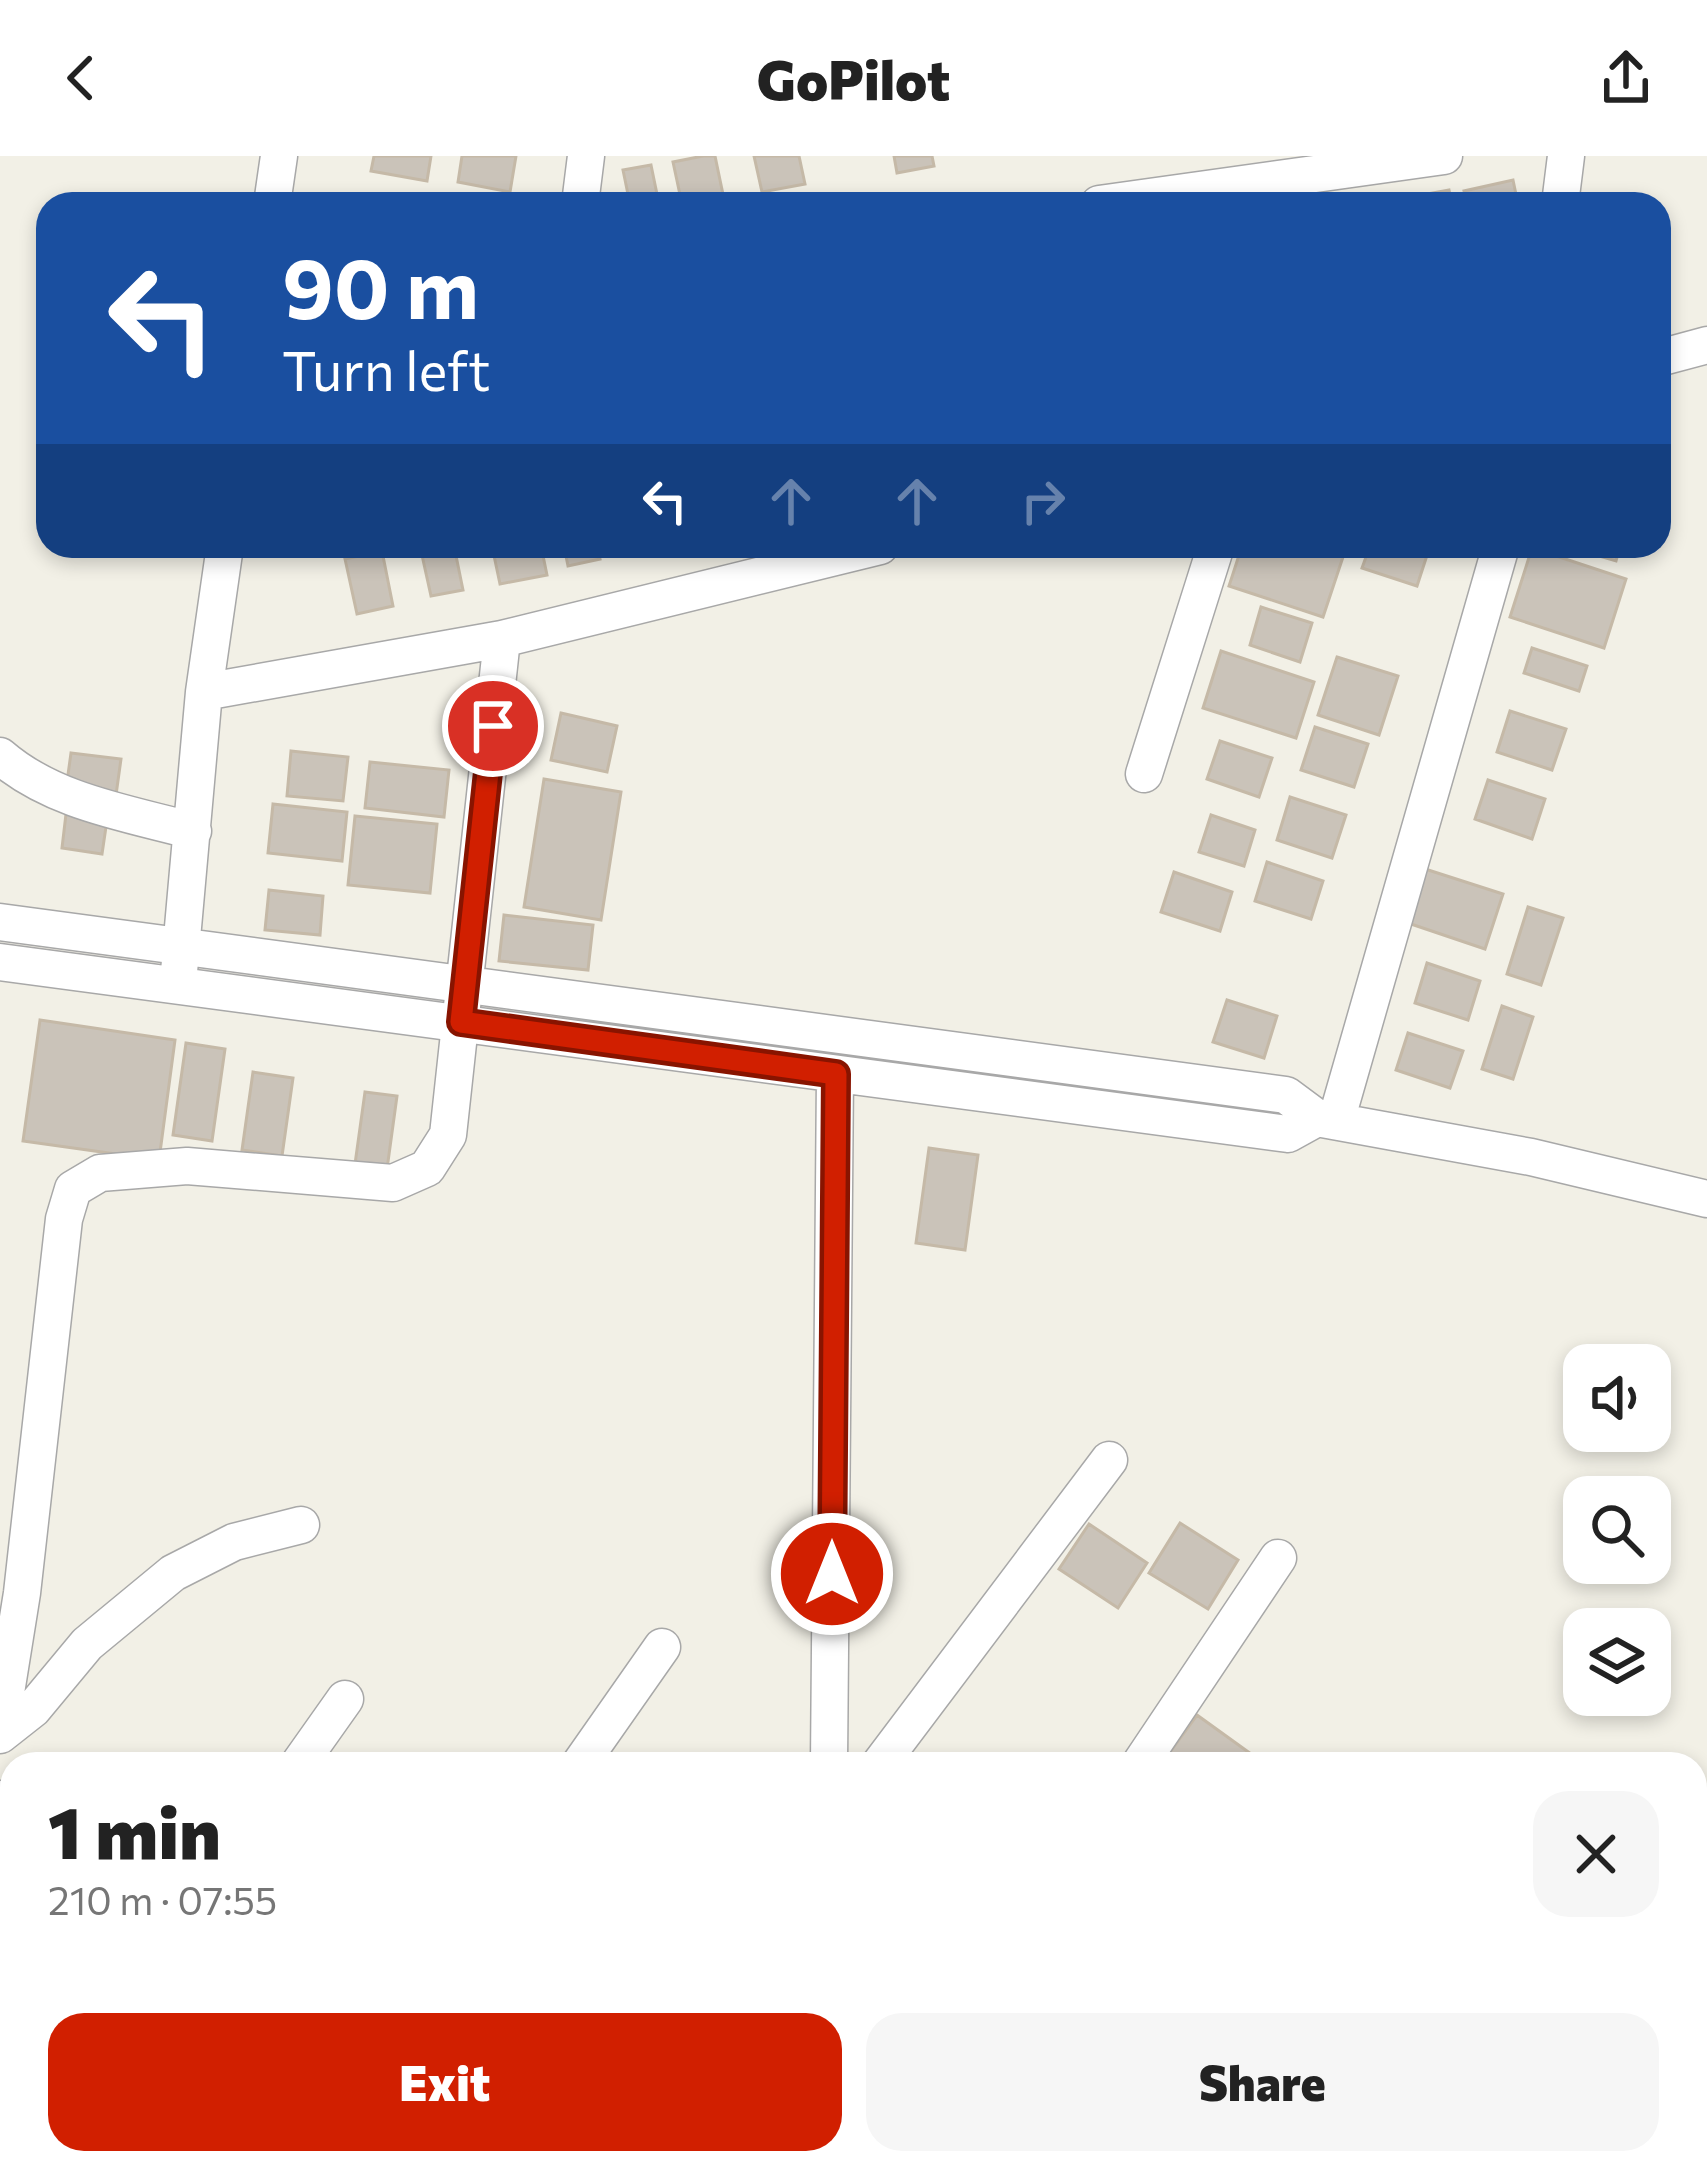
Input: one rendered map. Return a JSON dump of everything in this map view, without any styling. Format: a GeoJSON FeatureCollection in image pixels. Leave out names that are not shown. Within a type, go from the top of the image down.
{"type":"FeatureCollection","features":[{"type":"Feature","properties":{"kind":"street"},"geometry":{"type":"LineString","coordinates":[[274,192],[279,156]]}},
{"type":"Feature","properties":{"kind":"street"},"geometry":{"type":"LineString","coordinates":[[582,192],[586,156]]}},
{"type":"Feature","properties":{"kind":"street"},"geometry":{"type":"LineString","coordinates":[[1185,192],[1444,156]]}},
{"type":"Feature","properties":{"kind":"street"},"geometry":{"type":"LineString","coordinates":[[1562,192],[1566,156]]}},
{"type":"Feature","properties":{"kind":"street"},"geometry":{"type":"LineString","coordinates":[[1671,355],[1707,345]]}},
{"type":"Feature","properties":{"kind":"street"},"geometry":{"type":"LineString","coordinates":[[178,986],[204,692],[223,558]]}},
{"type":"Feature","properties":{"kind":"street"},"geometry":{"type":"LineString","coordinates":[[204,692],[502,639],[831,558]]}},
{"type":"Feature","properties":{"kind":"street"},"geometry":{"type":"LineString","coordinates":[[1144,774],[1212,558]]}},
{"type":"Feature","properties":{"kind":"street"},"geometry":{"type":"LineString","coordinates":[[1326,1120],[1497,558]]}},
{"type":"Feature","properties":{"kind":"street"},"geometry":{"type":"LineString","coordinates":[[0,1733],[22,1593],[64,1219],[74,1190],[100,1172],[188,1166],[393,1183],[427,1168],[448,1135],[502,639]]}},
{"type":"Feature","properties":{"kind":"street"},"geometry":{"type":"LineString","coordinates":[[0,756],[20,773],[62,794],[194,831]]}},
{"type":"Feature","properties":{"kind":"street"},"geometry":{"type":"LineString","coordinates":[[0,922],[1286,1095],[1326,1120],[1531,1157],[1707,1199]]}},
{"type":"Feature","properties":{"kind":"street"},"geometry":{"type":"LineString","coordinates":[[0,962],[1288,1135],[1326,1120]]}},
{"type":"Feature","properties":{"kind":"street"},"geometry":{"type":"LineString","coordinates":[[829,1752],[836,1074]]}},
{"type":"Feature","properties":{"kind":"street"},"geometry":{"type":"LineString","coordinates":[[889,1752],[1109,1460]]}},
{"type":"Feature","properties":{"kind":"street"},"geometry":{"type":"LineString","coordinates":[[0,1733],[33,1709],[87,1644],[172,1573],[234,1542],[302,1525]]}},
{"type":"Feature","properties":{"kind":"street"},"geometry":{"type":"LineString","coordinates":[[1148,1752],[1278,1558]]}},
{"type":"Feature","properties":{"kind":"street"},"geometry":{"type":"LineString","coordinates":[[588,1752],[662,1647]]}},
{"type":"Feature","properties":{"kind":"street"},"geometry":{"type":"LineString","coordinates":[[307,1752],[345,1699]]}},
{"type":"Feature","properties":{"kind":"building"},"geometry":{"type":"Polygon","coordinates":[[[374,156],[431,156],[427,181],[371,171],[374,156]]]}},
{"type":"Feature","properties":{"kind":"building"},"geometry":{"type":"Polygon","coordinates":[[[462,156],[516,156],[510,192],[458,182],[462,156]]]}},
{"type":"Feature","properties":{"kind":"building"},"geometry":{"type":"Polygon","coordinates":[[[715,156],[722,192],[679,192],[673,162],[715,156]]]}},
{"type":"Feature","properties":{"kind":"building"},"geometry":{"type":"Polygon","coordinates":[[[754,156],[799,156],[805,184],[762,192],[754,156]]]}},
{"type":"Feature","properties":{"kind":"building"},"geometry":{"type":"Polygon","coordinates":[[[894,156],[932,156],[934,166],[897,173],[894,156]]]}},
{"type":"Feature","properties":{"kind":"building"},"geometry":{"type":"Polygon","coordinates":[[[651,165],[657,192],[628,192],[623,170],[651,165]]]}},
{"type":"Feature","properties":{"kind":"building"},"geometry":{"type":"Polygon","coordinates":[[[1513,180],[1516,192],[1464,192],[1513,180]]]}},
{"type":"Feature","properties":{"kind":"building"},"geometry":{"type":"Polygon","coordinates":[[[383,558],[393,606],[357,614],[345,559],[383,558]]]}},
{"type":"Feature","properties":{"kind":"building"},"geometry":{"type":"Polygon","coordinates":[[[423,558],[456,558],[463,590],[431,596],[423,558]]]}},
{"type":"Feature","properties":{"kind":"building"},"geometry":{"type":"Polygon","coordinates":[[[495,558],[543,558],[547,575],[500,584],[495,558]]]}},
{"type":"Feature","properties":{"kind":"building"},"geometry":{"type":"Polygon","coordinates":[[[566,558],[600,558],[600,559],[568,566],[566,558]]]}},
{"type":"Feature","properties":{"kind":"building"},"geometry":{"type":"Polygon","coordinates":[[[1238,558],[1343,558],[1323,617],[1229,586],[1238,558]]]}},
{"type":"Feature","properties":{"kind":"building"},"geometry":{"type":"Polygon","coordinates":[[[1366,558],[1426,558],[1417,586],[1362,568],[1366,558]]]}},
{"type":"Feature","properties":{"kind":"building"},"geometry":{"type":"Polygon","coordinates":[[[1529,558],[1562,558],[1626,579],[1604,648],[1510,617],[1529,558]]]}},
{"type":"Feature","properties":{"kind":"building"},"geometry":{"type":"Polygon","coordinates":[[[1261,607],[1312,623],[1300,662],[1250,645],[1261,607]]]}},
{"type":"Feature","properties":{"kind":"building"},"geometry":{"type":"Polygon","coordinates":[[[1532,648],[1587,666],[1579,691],[1524,673],[1532,648]]]}},
{"type":"Feature","properties":{"kind":"building"},"geometry":{"type":"Polygon","coordinates":[[[1221,651],[1314,682],[1296,738],[1203,708],[1221,651]]]}},
{"type":"Feature","properties":{"kind":"building"},"geometry":{"type":"Polygon","coordinates":[[[1337,657],[1398,676],[1379,735],[1318,715],[1337,657]]]}},
{"type":"Feature","properties":{"kind":"building"},"geometry":{"type":"Polygon","coordinates":[[[1510,711],[1566,729],[1552,770],[1497,752],[1510,711]]]}},
{"type":"Feature","properties":{"kind":"building"},"geometry":{"type":"Polygon","coordinates":[[[561,713],[617,726],[607,772],[551,760],[561,713]]]}},
{"type":"Feature","properties":{"kind":"building"},"geometry":{"type":"Polygon","coordinates":[[[1315,727],[1368,744],[1354,787],[1301,770],[1315,727]]]}},
{"type":"Feature","properties":{"kind":"building"},"geometry":{"type":"Polygon","coordinates":[[[1220,741],[1272,758],[1259,797],[1207,779],[1220,741]]]}},
{"type":"Feature","properties":{"kind":"building"},"geometry":{"type":"Polygon","coordinates":[[[291,751],[348,757],[343,801],[287,796],[291,751]]]}},
{"type":"Feature","properties":{"kind":"building"},"geometry":{"type":"Polygon","coordinates":[[[71,753],[121,759],[116,795],[66,789],[71,753]]]}},
{"type":"Feature","properties":{"kind":"building"},"geometry":{"type":"Polygon","coordinates":[[[370,762],[449,770],[444,817],[365,808],[370,762]]]}},
{"type":"Feature","properties":{"kind":"building"},"geometry":{"type":"Polygon","coordinates":[[[544,779],[621,792],[601,920],[524,907],[544,779]]]}},
{"type":"Feature","properties":{"kind":"building"},"geometry":{"type":"Polygon","coordinates":[[[1488,780],[1545,799],[1532,839],[1475,819],[1488,780]]]}},
{"type":"Feature","properties":{"kind":"building"},"geometry":{"type":"Polygon","coordinates":[[[1290,797],[1346,815],[1332,858],[1277,840],[1290,797]]]}},
{"type":"Feature","properties":{"kind":"building"},"geometry":{"type":"Polygon","coordinates":[[[273,804],[347,812],[342,861],[268,853],[273,804]]]}},
{"type":"Feature","properties":{"kind":"building"},"geometry":{"type":"Polygon","coordinates":[[[66,814],[107,820],[102,854],[62,848],[66,814]]]}},
{"type":"Feature","properties":{"kind":"building"},"geometry":{"type":"Polygon","coordinates":[[[1211,815],[1255,830],[1244,866],[1199,852],[1211,815]]]}},
{"type":"Feature","properties":{"kind":"building"},"geometry":{"type":"Polygon","coordinates":[[[355,816],[437,824],[430,893],[348,885],[355,816]]]}},
{"type":"Feature","properties":{"kind":"building"},"geometry":{"type":"Polygon","coordinates":[[[1267,862],[1323,881],[1311,919],[1255,901],[1267,862]]]}},
{"type":"Feature","properties":{"kind":"building"},"geometry":{"type":"Polygon","coordinates":[[[1422,868],[1503,894],[1485,949],[1405,922],[1422,868]]]}},
{"type":"Feature","properties":{"kind":"building"},"geometry":{"type":"Polygon","coordinates":[[[1174,872],[1232,892],[1220,931],[1161,912],[1174,872]]]}},
{"type":"Feature","properties":{"kind":"building"},"geometry":{"type":"Polygon","coordinates":[[[269,890],[323,896],[320,935],[265,930],[269,890]]]}},
{"type":"Feature","properties":{"kind":"building"},"geometry":{"type":"Polygon","coordinates":[[[1528,907],[1563,918],[1541,985],[1507,974],[1528,907]]]}},
{"type":"Feature","properties":{"kind":"building"},"geometry":{"type":"Polygon","coordinates":[[[504,915],[593,925],[588,970],[499,961],[504,915]]]}},
{"type":"Feature","properties":{"kind":"building"},"geometry":{"type":"Polygon","coordinates":[[[1427,963],[1480,981],[1468,1020],[1415,1003],[1427,963]]]}},
{"type":"Feature","properties":{"kind":"building"},"geometry":{"type":"Polygon","coordinates":[[[1227,1000],[1277,1016],[1264,1058],[1213,1042],[1227,1000]]]}},
{"type":"Feature","properties":{"kind":"building"},"geometry":{"type":"Polygon","coordinates":[[[1502,1006],[1533,1017],[1513,1079],[1482,1069],[1502,1006]]]}},
{"type":"Feature","properties":{"kind":"building"},"geometry":{"type":"Polygon","coordinates":[[[40,1020],[175,1040],[159,1160],[23,1141],[40,1020]]]}},
{"type":"Feature","properties":{"kind":"building"},"geometry":{"type":"Polygon","coordinates":[[[1408,1033],[1463,1051],[1450,1088],[1396,1070],[1408,1033]]]}},
{"type":"Feature","properties":{"kind":"building"},"geometry":{"type":"Polygon","coordinates":[[[186,1043],[225,1049],[212,1141],[173,1135],[186,1043]]]}},
{"type":"Feature","properties":{"kind":"building"},"geometry":{"type":"Polygon","coordinates":[[[253,1072],[293,1078],[282,1156],[242,1150],[253,1072]]]}},
{"type":"Feature","properties":{"kind":"building"},"geometry":{"type":"Polygon","coordinates":[[[365,1092],[397,1096],[387,1169],[355,1164],[365,1092]]]}},
{"type":"Feature","properties":{"kind":"building"},"geometry":{"type":"Polygon","coordinates":[[[929,1148],[978,1155],[965,1250],[916,1243],[929,1148]]]}},
{"type":"Feature","properties":{"kind":"building"},"geometry":{"type":"Polygon","coordinates":[[[1180,1523],[1238,1560],[1208,1609],[1149,1573],[1180,1523]]]}},
{"type":"Feature","properties":{"kind":"building"},"geometry":{"type":"Polygon","coordinates":[[[1089,1524],[1147,1563],[1118,1608],[1059,1569],[1089,1524]]]}},
{"type":"Feature","properties":{"kind":"building"},"geometry":{"type":"Polygon","coordinates":[[[1197,1715],[1248,1752],[1170,1752],[1197,1715]]]}},
{"type":"Feature","properties":{"kind":"route"},"geometry":{"type":"LineString","coordinates":[[493,726],[461,1022],[836,1074],[832,1574]]}}]}
